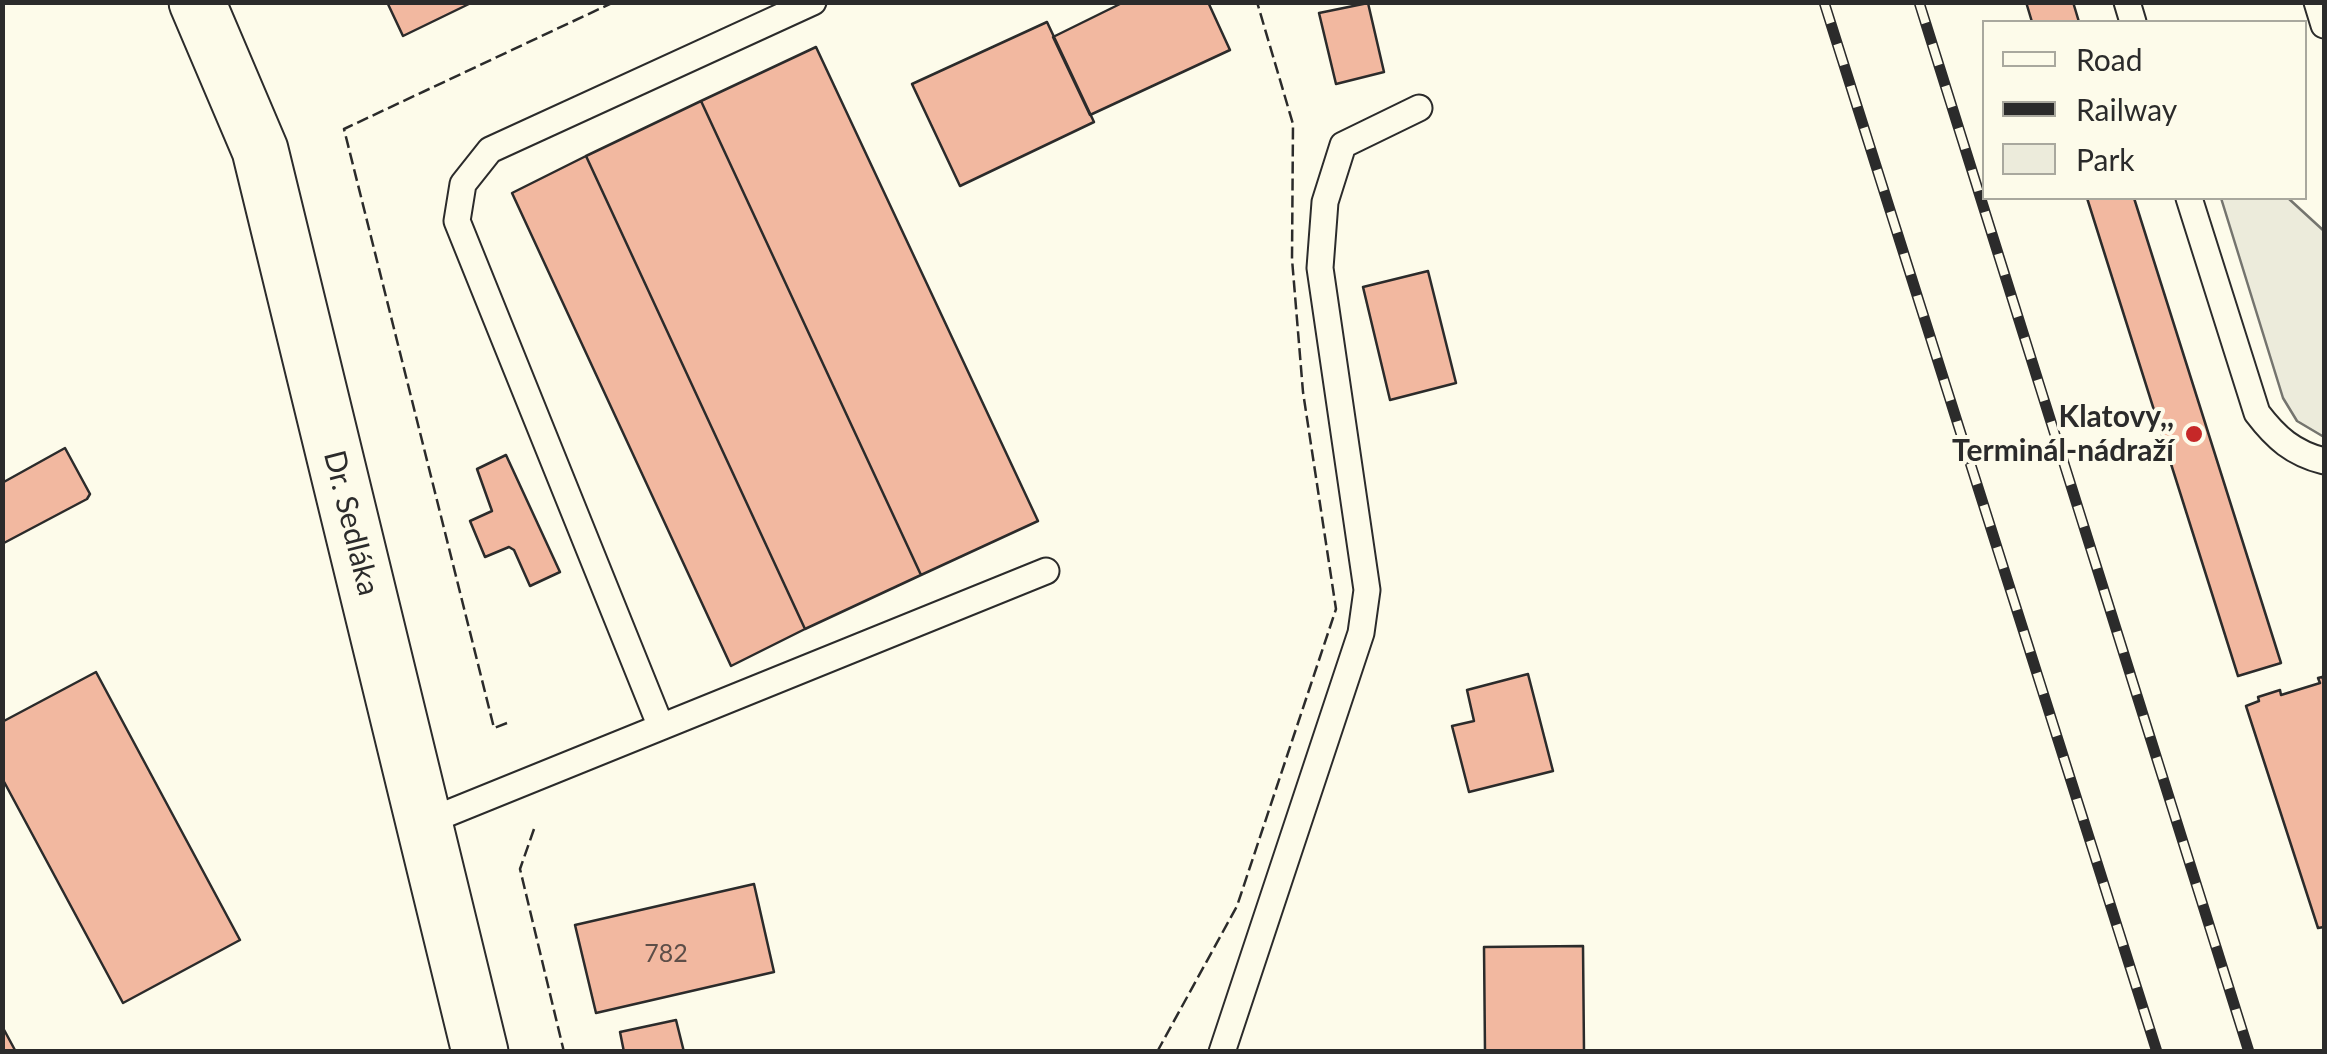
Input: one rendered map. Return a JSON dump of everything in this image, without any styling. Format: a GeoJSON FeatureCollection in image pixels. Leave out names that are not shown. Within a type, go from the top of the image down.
{"type":"FeatureCollection","features":[{"type":"Feature","properties":{"kind":"street","name":"Dr. Sedláka"},"geometry":{"type":"LineString","coordinates":[[197,2],[260,150],[480,1052]]}},
{"type":"Feature","properties":{"kind":"lane"},"geometry":{"type":"LineString","coordinates":[[661,727],[457,222],[463,184],[490,150],[813,2]]}},
{"type":"Feature","properties":{"kind":"lane"},"geometry":{"type":"LineString","coordinates":[[2318,2],[2324,25]]}},
{"type":"Feature","properties":{"kind":"lane"},"geometry":{"type":"LineString","coordinates":[[1222,1052],[1361,633],[1367,590],[1320,268],[1324,202],[1343,145],[1419,108]]}},
{"type":"Feature","properties":{"kind":"lane"},"geometry":{"type":"LineString","coordinates":[[2190,200],[2257,413],[2277,438],[2296,452],[2324,461]]}},
{"type":"Feature","properties":{"kind":"lane"},"geometry":{"type":"LineString","coordinates":[[424,823],[1046,572]]}},
{"type":"Feature","properties":{"kind":"green space"},"geometry":{"type":"Polygon","coordinates":[[[2222,200],[2290,200],[2324,231],[2324,437],[2297,421],[2283,398],[2222,200]]]}},
{"type":"Feature","properties":{"kind":"building"},"geometry":{"type":"Polygon","coordinates":[[[387,2],[473,2],[403,36],[387,2]]]}},
{"type":"Feature","properties":{"kind":"building"},"geometry":{"type":"Polygon","coordinates":[[[1124,2],[1208,2],[1230,50],[1090,115],[1053,37],[1124,2]]]}},
{"type":"Feature","properties":{"kind":"building"},"geometry":{"type":"Polygon","coordinates":[[[2026,2],[2073,2],[2078,20],[2031,20],[2026,2]]]}},
{"type":"Feature","properties":{"kind":"building"},"geometry":{"type":"Polygon","coordinates":[[[1368,3],[1384,72],[1336,84],[1319,13],[1368,3]]]}},
{"type":"Feature","properties":{"kind":"building"},"geometry":{"type":"Polygon","coordinates":[[[1047,22],[1094,122],[960,186],[912,84],[1047,22]]]}},
{"type":"Feature","properties":{"kind":"building"},"geometry":{"type":"Polygon","coordinates":[[[816,47],[1038,521],[921,575],[701,101],[816,47]]]}},
{"type":"Feature","properties":{"kind":"building"},"geometry":{"type":"Polygon","coordinates":[[[701,101],[921,575],[805,629],[586,156],[701,101]]]}},
{"type":"Feature","properties":{"kind":"building"},"geometry":{"type":"Polygon","coordinates":[[[586,156],[805,629],[731,666],[512,193],[586,156]]]}},
{"type":"Feature","properties":{"kind":"building"},"geometry":{"type":"Polygon","coordinates":[[[2088,200],[2135,200],[2281,663],[2238,676],[2088,200]]]}},
{"type":"Feature","properties":{"kind":"building"},"geometry":{"type":"Polygon","coordinates":[[[1428,271],[1456,383],[1390,400],[1363,287],[1428,271]]]}},
{"type":"Feature","properties":{"kind":"building"},"geometry":{"type":"Polygon","coordinates":[[[65,448],[90,494],[87,499],[2,544],[2,483],[65,448]]]}},
{"type":"Feature","properties":{"kind":"building"},"geometry":{"type":"Polygon","coordinates":[[[506,455],[560,572],[530,586],[514,550],[509,547],[485,557],[470,521],[492,511],[477,469],[506,455]]]}},
{"type":"Feature","properties":{"kind":"building"},"geometry":{"type":"Polygon","coordinates":[[[96,672],[240,940],[123,1003],[2,778],[2,722],[96,672]]]}},
{"type":"Feature","properties":{"kind":"building"},"geometry":{"type":"Polygon","coordinates":[[[1528,674],[1553,771],[1469,792],[1452,726],[1474,721],[1467,690],[1528,674]]]}},
{"type":"Feature","properties":{"kind":"building"},"geometry":{"type":"Polygon","coordinates":[[[2322,677],[2324,927],[2318,928],[2246,706],[2259,701],[2258,697],[2280,690],[2281,695],[2320,683],[2318,678],[2322,677]]]}},
{"type":"Feature","properties":{"kind":"building"},"geometry":{"type":"Polygon","coordinates":[[[754,884],[774,972],[596,1013],[575,925],[754,884]]]}},
{"type":"Feature","properties":{"kind":"building"},"geometry":{"type":"Polygon","coordinates":[[[1583,946],[1584,1052],[1485,1052],[1484,947],[1583,946]]]}},
{"type":"Feature","properties":{"kind":"building"},"geometry":{"type":"Polygon","coordinates":[[[676,1020],[684,1052],[624,1052],[620,1032],[676,1020]]]}},
{"type":"Feature","properties":{"kind":"building"},"geometry":{"type":"Polygon","coordinates":[[[2,1026],[16,1052],[2,1052],[2,1026]]]}},
{"type":"Feature","properties":{"kind":"railway"},"geometry":{"type":"LineString","coordinates":[[1824,2],[2157,1052]]}},
{"type":"Feature","properties":{"kind":"railway"},"geometry":{"type":"LineString","coordinates":[[1919,2],[2249,1052]]}},
{"type":"Feature","properties":{"kind":"fence"},"geometry":{"type":"LineString","coordinates":[[507,723],[494,728],[344,129],[614,2]]}},
{"type":"Feature","properties":{"kind":"fence"},"geometry":{"type":"LineString","coordinates":[[1157,1052],[1237,906],[1336,609],[1303,392],[1292,259],[1293,124],[1257,2]]}},
{"type":"Feature","properties":{"kind":"fence"},"geometry":{"type":"LineString","coordinates":[[534,829],[520,869],[564,1052]]}},
{"type":"Feature","properties":{"kind":"place","name":"Klatovy,, Terminál-nádraží"},"geometry":{"type":"Point","coordinates":[2194,434]}}]}
